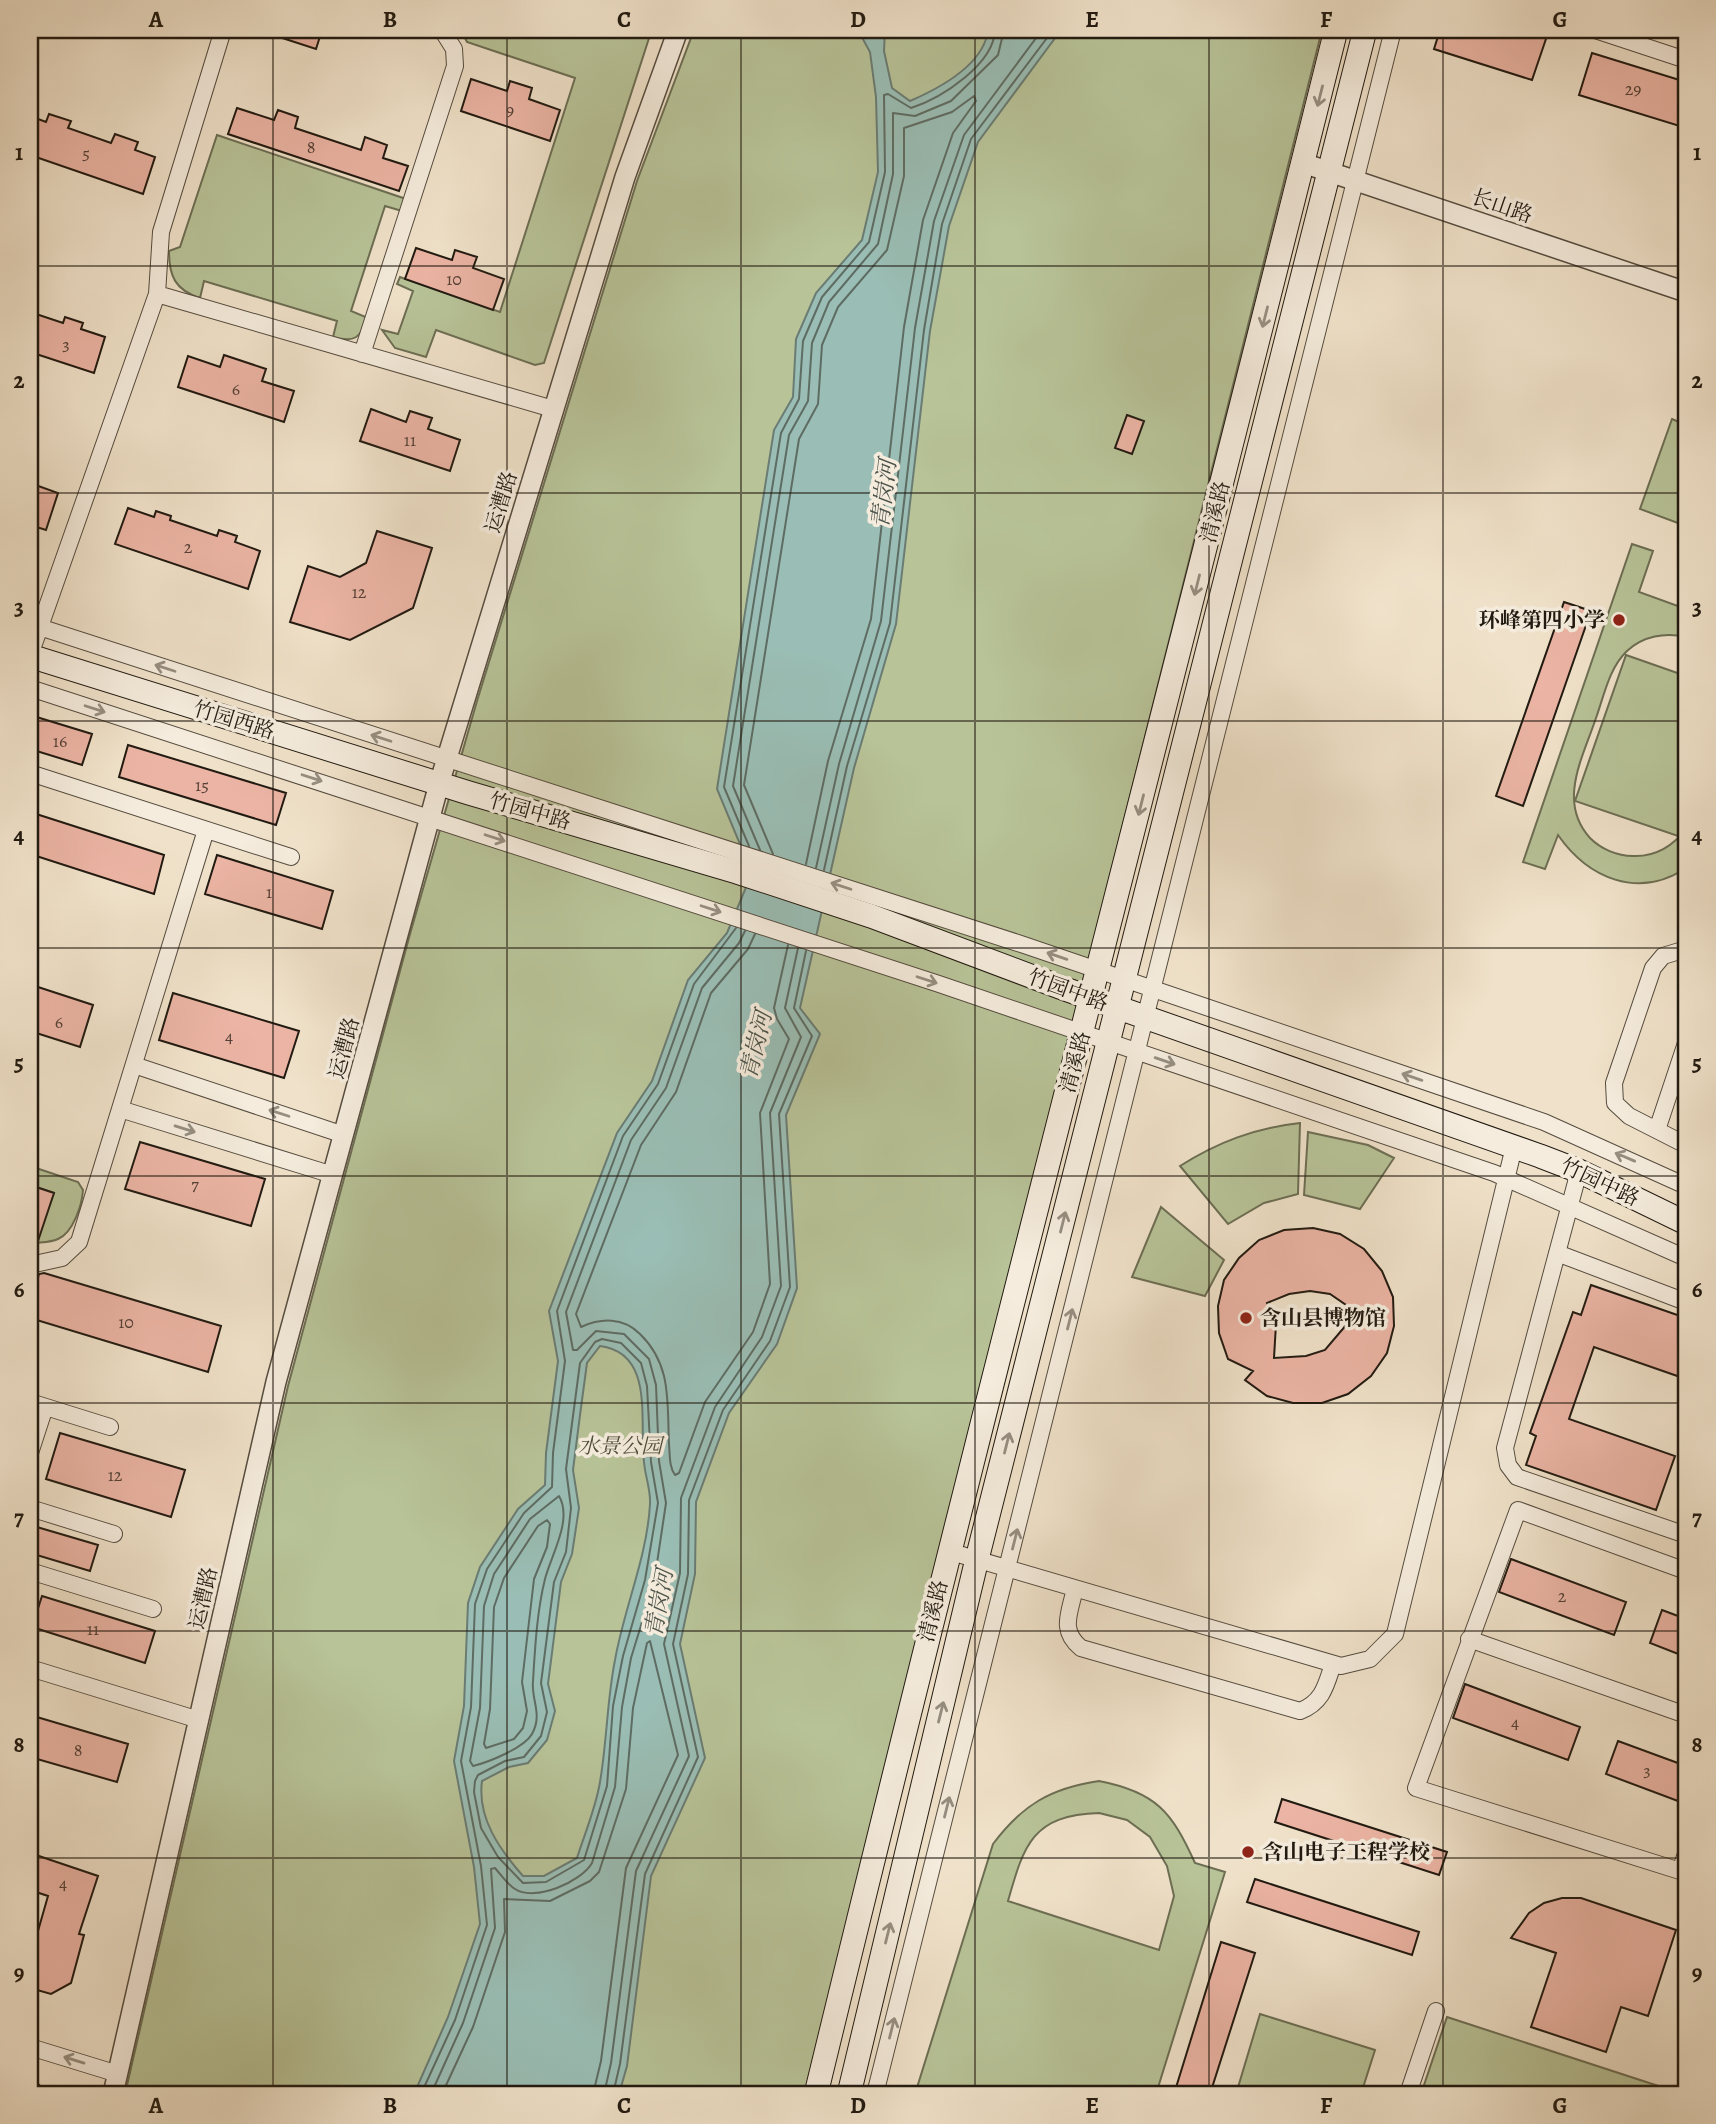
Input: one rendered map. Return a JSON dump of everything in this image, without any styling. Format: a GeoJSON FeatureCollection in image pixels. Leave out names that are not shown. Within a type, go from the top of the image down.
{"type":"FeatureCollection","features":[{"type":"Feature","properties":{"kind":"main road","name":"清溪路"},"geometry":{"type":"LineString","coordinates":[[816,2094],[948,1551],[1092,999],[1336,30]]}},
{"type":"Feature","properties":{"kind":"main road","name":"清溪路"},"geometry":{"type":"LineString","coordinates":[[849,2094],[977,1559],[1365,30]]}},
{"type":"Feature","properties":{"kind":"main road"},"geometry":{"type":"LineString","coordinates":[[1217,506],[1244,513]]}},
{"type":"Feature","properties":{"kind":"main road","name":"竹园西路"},"geometry":{"type":"LineString","coordinates":[[30,655],[439,784]]}},
{"type":"Feature","properties":{"kind":"main road","name":"竹园中路"},"geometry":{"type":"LineString","coordinates":[[439,784],[737,872],[871,916],[1092,999],[1579,1171],[1686,1223]]}},
{"type":"Feature","properties":{"kind":"main road"},"geometry":{"type":"LineString","coordinates":[[835,2017],[865,2025]]}},
{"type":"Feature","properties":{"kind":"street"},"geometry":{"type":"LineString","coordinates":[[30,655],[35,626],[157,295],[161,232],[223,30]]}},
{"type":"Feature","properties":{"kind":"street"},"geometry":{"type":"LineString","coordinates":[[362,354],[455,65],[454,49],[442,30]]}},
{"type":"Feature","properties":{"kind":"street","name":"运漕路"},"geometry":{"type":"LineString","coordinates":[[113,2094],[276,1382],[439,784],[625,177],[678,30]]}},
{"type":"Feature","properties":{"kind":"street"},"geometry":{"type":"LineString","coordinates":[[875,2094],[1393,30]]}},
{"type":"Feature","properties":{"kind":"street"},"geometry":{"type":"LineString","coordinates":[[1595,30],[1686,60]]}},
{"type":"Feature","properties":{"kind":"street","name":"长山路"},"geometry":{"type":"LineString","coordinates":[[1303,163],[1686,292]]}},
{"type":"Feature","properties":{"kind":"street"},"geometry":{"type":"LineString","coordinates":[[157,295],[554,409]]}},
{"type":"Feature","properties":{"kind":"street"},"geometry":{"type":"LineString","coordinates":[[35,626],[1124,979],[1544,1122],[1686,1186]]}},
{"type":"Feature","properties":{"kind":"street"},"geometry":{"type":"LineString","coordinates":[[30,688],[1109,1041],[1507,1178],[1686,1258]]}},
{"type":"Feature","properties":{"kind":"street"},"geometry":{"type":"LineString","coordinates":[[30,774],[291,857]]}},
{"type":"Feature","properties":{"kind":"street"},"geometry":{"type":"LineString","coordinates":[[30,1265],[62,1258],[79,1242],[206,830]]}},
{"type":"Feature","properties":{"kind":"street"},"geometry":{"type":"LineString","coordinates":[[1686,949],[1662,956],[1653,968],[1614,1083],[1615,1103],[1629,1116],[1686,1145]]}},
{"type":"Feature","properties":{"kind":"street"},"geometry":{"type":"LineString","coordinates":[[1657,1130],[1686,1043]]}},
{"type":"Feature","properties":{"kind":"street"},"geometry":{"type":"LineString","coordinates":[[134,1065],[344,1135]]}},
{"type":"Feature","properties":{"kind":"street"},"geometry":{"type":"LineString","coordinates":[[120,1109],[333,1175]]}},
{"type":"Feature","properties":{"kind":"street"},"geometry":{"type":"LineString","coordinates":[[948,1551],[1333,1664],[1341,1666],[1370,1659],[1395,1634],[1514,1147]]}},
{"type":"Feature","properties":{"kind":"street"},"geometry":{"type":"LineString","coordinates":[[1579,1171],[1505,1448],[1508,1465],[1517,1477],[1686,1535]]}},
{"type":"Feature","properties":{"kind":"street"},"geometry":{"type":"LineString","coordinates":[[1557,1252],[1686,1302]]}},
{"type":"Feature","properties":{"kind":"street"},"geometry":{"type":"LineString","coordinates":[[30,1453],[37,1405],[110,1427]]}},
{"type":"Feature","properties":{"kind":"street"},"geometry":{"type":"LineString","coordinates":[[30,1508],[114,1534]]}},
{"type":"Feature","properties":{"kind":"street"},"geometry":{"type":"LineString","coordinates":[[1686,1571],[1517,1510],[1416,1788],[1680,1871],[1686,1854]]}},
{"type":"Feature","properties":{"kind":"street"},"geometry":{"type":"LineString","coordinates":[[30,1590],[32,1572],[153,1609]]}},
{"type":"Feature","properties":{"kind":"street"},"geometry":{"type":"LineString","coordinates":[[1075,1588],[1066,1630],[1070,1639],[1081,1648],[1300,1711],[1314,1706],[1322,1696],[1333,1664]]}},
{"type":"Feature","properties":{"kind":"street"},"geometry":{"type":"LineString","coordinates":[[1469,1639],[1686,1715]]}},
{"type":"Feature","properties":{"kind":"street"},"geometry":{"type":"LineString","coordinates":[[30,1668],[199,1720]]}},
{"type":"Feature","properties":{"kind":"street"},"geometry":{"type":"LineString","coordinates":[[1408,2094],[1436,2011]]}},
{"type":"Feature","properties":{"kind":"street"},"geometry":{"type":"LineString","coordinates":[[30,2047],[118,2074]]}},
{"type":"Feature","properties":{"kind":"green space"},"geometry":{"type":"Polygon","coordinates":[[[461,30],[651,32],[544,363],[535,365],[436,330],[426,357],[395,348],[382,330],[398,334],[413,291],[397,284],[400,277],[500,312],[575,78],[467,42],[461,30]]]}},
{"type":"Feature","properties":{"kind":"green space","name":"水景公园"},"geometry":{"type":"Polygon","coordinates":[[[694,30],[1322,30],[805,2094],[125,2094],[288,1386],[410,934],[477,701],[637,181],[694,30]]]}},
{"type":"Feature","properties":{"kind":"green space"},"geometry":{"type":"Polygon","coordinates":[[[217,135],[406,199],[402,211],[385,206],[351,311],[368,318],[356,337],[333,337],[337,321],[204,281],[200,298],[185,291],[175,281],[170,268],[169,251],[180,247],[217,135]]]}},
{"type":"Feature","properties":{"kind":"green space"},"geometry":{"type":"Polygon","coordinates":[[[1672,419],[1686,425],[1686,526],[1640,509],[1672,419]]]}},
{"type":"Feature","properties":{"kind":"green space"},"geometry":{"type":"Polygon","coordinates":[[[1632,544],[1653,551],[1639,592],[1686,609],[1686,637],[1662,635],[1647,639],[1633,646],[1621,658],[1608,683],[1585,748],[1574,794],[1575,810],[1580,824],[1590,838],[1615,853],[1627,856],[1649,855],[1670,845],[1686,828],[1686,868],[1668,878],[1632,883],[1599,873],[1584,863],[1558,835],[1545,869],[1523,862],[1632,544]]]}},
{"type":"Feature","properties":{"kind":"green space"},"geometry":{"type":"Polygon","coordinates":[[[1626,655],[1686,676],[1686,812],[1678,836],[1575,801],[1626,655]]]}},
{"type":"Feature","properties":{"kind":"green space"},"geometry":{"type":"Polygon","coordinates":[[[1300,1123],[1298,1194],[1264,1203],[1228,1224],[1180,1166],[1237,1137],[1300,1123]]]}},
{"type":"Feature","properties":{"kind":"green space"},"geometry":{"type":"Polygon","coordinates":[[[1308,1132],[1368,1145],[1394,1158],[1360,1209],[1304,1195],[1308,1132]]]}},
{"type":"Feature","properties":{"kind":"green space"},"geometry":{"type":"Polygon","coordinates":[[[30,1166],[78,1182],[83,1190],[79,1211],[72,1225],[63,1236],[55,1240],[30,1244],[30,1228],[40,1232],[54,1193],[30,1185],[30,1166]]]}},
{"type":"Feature","properties":{"kind":"green space"},"geometry":{"type":"Polygon","coordinates":[[[1161,1207],[1224,1260],[1205,1296],[1132,1277],[1161,1207]]]}},
{"type":"Feature","properties":{"kind":"green space"},"geometry":{"type":"Polygon","coordinates":[[[1099,1781],[1135,1791],[1148,1798],[1170,1818],[1195,1863],[1225,1872],[1156,2094],[915,2094],[993,1844],[1015,1819],[1039,1800],[1082,1784],[1099,1781]],[[1099,1813],[1077,1815],[1045,1827],[1026,1849],[1008,1901],[1159,1950],[1174,1896],[1167,1866],[1150,1837],[1127,1820],[1099,1813]]]}},
{"type":"Feature","properties":{"kind":"green space"},"geometry":{"type":"Polygon","coordinates":[[[1260,2014],[1375,2050],[1361,2094],[1236,2094],[1260,2014]]]}},
{"type":"Feature","properties":{"kind":"green space"},"geometry":{"type":"Polygon","coordinates":[[[1447,2017],[1683,2094],[1421,2094],[1447,2017]]]}},
{"type":"Feature","properties":{"kind":"water","name":"青岗河"},"geometry":{"type":"Polygon","coordinates":[[[858,30],[885,30],[884,51],[892,88],[910,101],[947,82],[969,64],[985,42],[988,30],[1061,30],[978,142],[949,226],[930,331],[896,624],[854,768],[800,1008],[820,1034],[786,1115],[797,1288],[777,1344],[729,1413],[696,1502],[695,1574],[680,1644],[705,1758],[651,1876],[627,2066],[619,2094],[414,2094],[448,2017],[480,1924],[474,1867],[454,1761],[464,1706],[468,1603],[480,1567],[518,1509],[545,1485],[546,1453],[558,1361],[549,1311],[617,1133],[652,1081],[688,980],[727,933],[752,873],[717,789],[774,430],[793,397],[796,339],[816,293],[862,240],[878,172],[876,97],[870,52],[858,30]],[[600,1346],[587,1363],[573,1470],[579,1508],[572,1554],[561,1582],[548,1684],[555,1711],[547,1740],[528,1763],[509,1767],[482,1781],[483,1808],[492,1833],[523,1876],[544,1876],[577,1858],[598,1791],[615,1660],[645,1544],[650,1499],[644,1462],[641,1391],[637,1375],[629,1361],[617,1351],[600,1346]]]}},
{"type":"Feature","properties":{"kind":"building"},"geometry":{"type":"Polygon","coordinates":[[[268,30],[322,30],[316,49],[267,33],[268,30]]]}},
{"type":"Feature","properties":{"kind":"building"},"geometry":{"type":"Polygon","coordinates":[[[1440,30],[1549,30],[1532,80],[1434,49],[1440,30]]]}},
{"type":"Feature","properties":{"kind":"building"},"geometry":{"type":"Polygon","coordinates":[[[1592,53],[1686,82],[1686,128],[1579,95],[1592,53]]]}},
{"type":"Feature","properties":{"kind":"building"},"geometry":{"type":"Polygon","coordinates":[[[471,79],[507,91],[510,81],[532,88],[529,99],[560,110],[550,141],[461,111],[471,79]]]}},
{"type":"Feature","properties":{"kind":"building"},"geometry":{"type":"Polygon","coordinates":[[[237,108],[274,120],[278,110],[298,117],[295,128],[361,150],[365,137],[387,145],[383,158],[408,166],[399,191],[228,134],[237,108]]]}},
{"type":"Feature","properties":{"kind":"building"},"geometry":{"type":"Polygon","coordinates":[[[49,114],[71,121],[68,128],[111,143],[115,134],[138,142],[135,150],[155,157],[143,194],[30,155],[30,116],[46,122],[49,114]]]}},
{"type":"Feature","properties":{"kind":"building"},"geometry":{"type":"Polygon","coordinates":[[[416,248],[452,260],[455,250],[477,257],[473,268],[504,279],[493,310],[405,279],[416,248]]]}},
{"type":"Feature","properties":{"kind":"building"},"geometry":{"type":"Polygon","coordinates":[[[30,312],[63,323],[65,317],[83,323],[81,329],[105,337],[94,373],[30,352],[30,312]]]}},
{"type":"Feature","properties":{"kind":"building"},"geometry":{"type":"Polygon","coordinates":[[[224,355],[266,369],[262,381],[294,391],[284,422],[178,387],[188,356],[220,367],[224,355]]]}},
{"type":"Feature","properties":{"kind":"building"},"geometry":{"type":"Polygon","coordinates":[[[371,409],[406,422],[410,411],[432,418],[428,429],[460,440],[450,471],[360,441],[371,409]]]}},
{"type":"Feature","properties":{"kind":"building"},"geometry":{"type":"Polygon","coordinates":[[[1127,415],[1144,421],[1132,454],[1115,448],[1127,415]]]}},
{"type":"Feature","properties":{"kind":"building"},"geometry":{"type":"Polygon","coordinates":[[[30,483],[58,493],[46,530],[30,525],[30,483]]]}},
{"type":"Feature","properties":{"kind":"building"},"geometry":{"type":"Polygon","coordinates":[[[128,508],[154,517],[156,511],[171,516],[170,520],[217,536],[219,530],[237,536],[235,542],[260,551],[248,589],[115,544],[128,508]]]}},
{"type":"Feature","properties":{"kind":"building"},"geometry":{"type":"Polygon","coordinates":[[[377,531],[432,548],[413,608],[350,640],[290,622],[308,566],[340,577],[366,563],[377,531]]]}},
{"type":"Feature","properties":{"kind":"building"},"geometry":{"type":"Polygon","coordinates":[[[1564,602],[1591,611],[1523,806],[1496,796],[1564,602]]]}},
{"type":"Feature","properties":{"kind":"building"},"geometry":{"type":"Polygon","coordinates":[[[30,715],[92,734],[82,765],[30,749],[30,715]]]}},
{"type":"Feature","properties":{"kind":"building"},"geometry":{"type":"Polygon","coordinates":[[[128,745],[286,793],[276,825],[119,777],[128,745]]]}},
{"type":"Feature","properties":{"kind":"building"},"geometry":{"type":"Polygon","coordinates":[[[30,812],[164,855],[154,894],[30,854],[30,812]]]}},
{"type":"Feature","properties":{"kind":"building"},"geometry":{"type":"Polygon","coordinates":[[[217,855],[333,891],[322,929],[205,894],[217,855]]]}},
{"type":"Feature","properties":{"kind":"building"},"geometry":{"type":"Polygon","coordinates":[[[38,987],[93,1005],[80,1047],[30,1031],[30,1012],[38,987]]]}},
{"type":"Feature","properties":{"kind":"building"},"geometry":{"type":"Polygon","coordinates":[[[173,993],[299,1031],[284,1078],[159,1040],[173,993]]]}},
{"type":"Feature","properties":{"kind":"building"},"geometry":{"type":"Polygon","coordinates":[[[140,1142],[265,1179],[251,1226],[125,1189],[140,1142]]]}},
{"type":"Feature","properties":{"kind":"building"},"geometry":{"type":"Polygon","coordinates":[[[30,1185],[54,1193],[34,1253],[30,1254],[30,1185]]]}},
{"type":"Feature","properties":{"kind":"building","name":"含山县博物馆"},"geometry":{"type":"Polygon","coordinates":[[[1313,1228],[1340,1234],[1364,1249],[1382,1271],[1393,1297],[1394,1326],[1387,1353],[1371,1376],[1348,1394],[1322,1403],[1293,1403],[1267,1396],[1245,1380],[1253,1371],[1228,1359],[1219,1333],[1218,1306],[1224,1280],[1239,1258],[1259,1240],[1284,1230],[1313,1228]],[[1310,1291],[1289,1294],[1267,1303],[1276,1324],[1274,1358],[1306,1356],[1325,1350],[1347,1324],[1349,1307],[1330,1294],[1310,1291]]]}},
{"type":"Feature","properties":{"kind":"building"},"geometry":{"type":"Polygon","coordinates":[[[44,1273],[221,1326],[208,1372],[30,1318],[30,1304],[39,1274],[44,1273]]]}},
{"type":"Feature","properties":{"kind":"building"},"geometry":{"type":"Polygon","coordinates":[[[1591,1285],[1686,1318],[1686,1379],[1594,1347],[1569,1419],[1675,1456],[1656,1510],[1526,1465],[1536,1436],[1530,1433],[1573,1312],[1581,1315],[1591,1285]]]}},
{"type":"Feature","properties":{"kind":"building"},"geometry":{"type":"Polygon","coordinates":[[[60,1433],[185,1470],[171,1517],[46,1479],[60,1433]]]}},
{"type":"Feature","properties":{"kind":"building"},"geometry":{"type":"Polygon","coordinates":[[[30,1525],[98,1545],[90,1571],[30,1553],[30,1525]]]}},
{"type":"Feature","properties":{"kind":"building"},"geometry":{"type":"Polygon","coordinates":[[[1511,1559],[1626,1602],[1614,1635],[1499,1592],[1511,1559]]]}},
{"type":"Feature","properties":{"kind":"building"},"geometry":{"type":"Polygon","coordinates":[[[42,1596],[155,1631],[145,1663],[32,1627],[42,1596]]]}},
{"type":"Feature","properties":{"kind":"building"},"geometry":{"type":"Polygon","coordinates":[[[1662,1610],[1686,1619],[1686,1657],[1650,1643],[1662,1610]]]}},
{"type":"Feature","properties":{"kind":"building"},"geometry":{"type":"Polygon","coordinates":[[[1465,1684],[1580,1727],[1568,1760],[1453,1718],[1465,1684]]]}},
{"type":"Feature","properties":{"kind":"building"},"geometry":{"type":"Polygon","coordinates":[[[30,1715],[128,1744],[117,1782],[30,1757],[30,1715]]]}},
{"type":"Feature","properties":{"kind":"building"},"geometry":{"type":"Polygon","coordinates":[[[1618,1741],[1686,1766],[1686,1804],[1606,1774],[1618,1741]]]}},
{"type":"Feature","properties":{"kind":"building"},"geometry":{"type":"Polygon","coordinates":[[[1282,1799],[1447,1852],[1439,1875],[1275,1822],[1282,1799]]]}},
{"type":"Feature","properties":{"kind":"building"},"geometry":{"type":"Polygon","coordinates":[[[30,1853],[98,1876],[79,1934],[84,1935],[71,1983],[51,1994],[30,1988],[30,1959],[48,1896],[30,1890],[30,1853]]]}},
{"type":"Feature","properties":{"kind":"building"},"geometry":{"type":"Polygon","coordinates":[[[1255,1879],[1419,1932],[1412,1955],[1247,1902],[1255,1879]]]}},
{"type":"Feature","properties":{"kind":"building"},"geometry":{"type":"Polygon","coordinates":[[[1562,1898],[1581,1898],[1676,1930],[1648,2016],[1621,2007],[1606,2052],[1531,2027],[1556,1953],[1511,1938],[1529,1913],[1544,1903],[1562,1898]]]}},
{"type":"Feature","properties":{"kind":"building"},"geometry":{"type":"Polygon","coordinates":[[[1221,1942],[1255,1953],[1210,2094],[1174,2094],[1221,1942]]]}},
{"type":"Feature","properties":{"kind":"place","name":"环峰第四小学"},"geometry":{"type":"Point","coordinates":[1619,620]}},
{"type":"Feature","properties":{"kind":"place","name":"含山县博物馆"},"geometry":{"type":"Point","coordinates":[1246,1318]}},
{"type":"Feature","properties":{"kind":"place","name":"含山电子工程学校"},"geometry":{"type":"Point","coordinates":[1248,1852]}}]}
